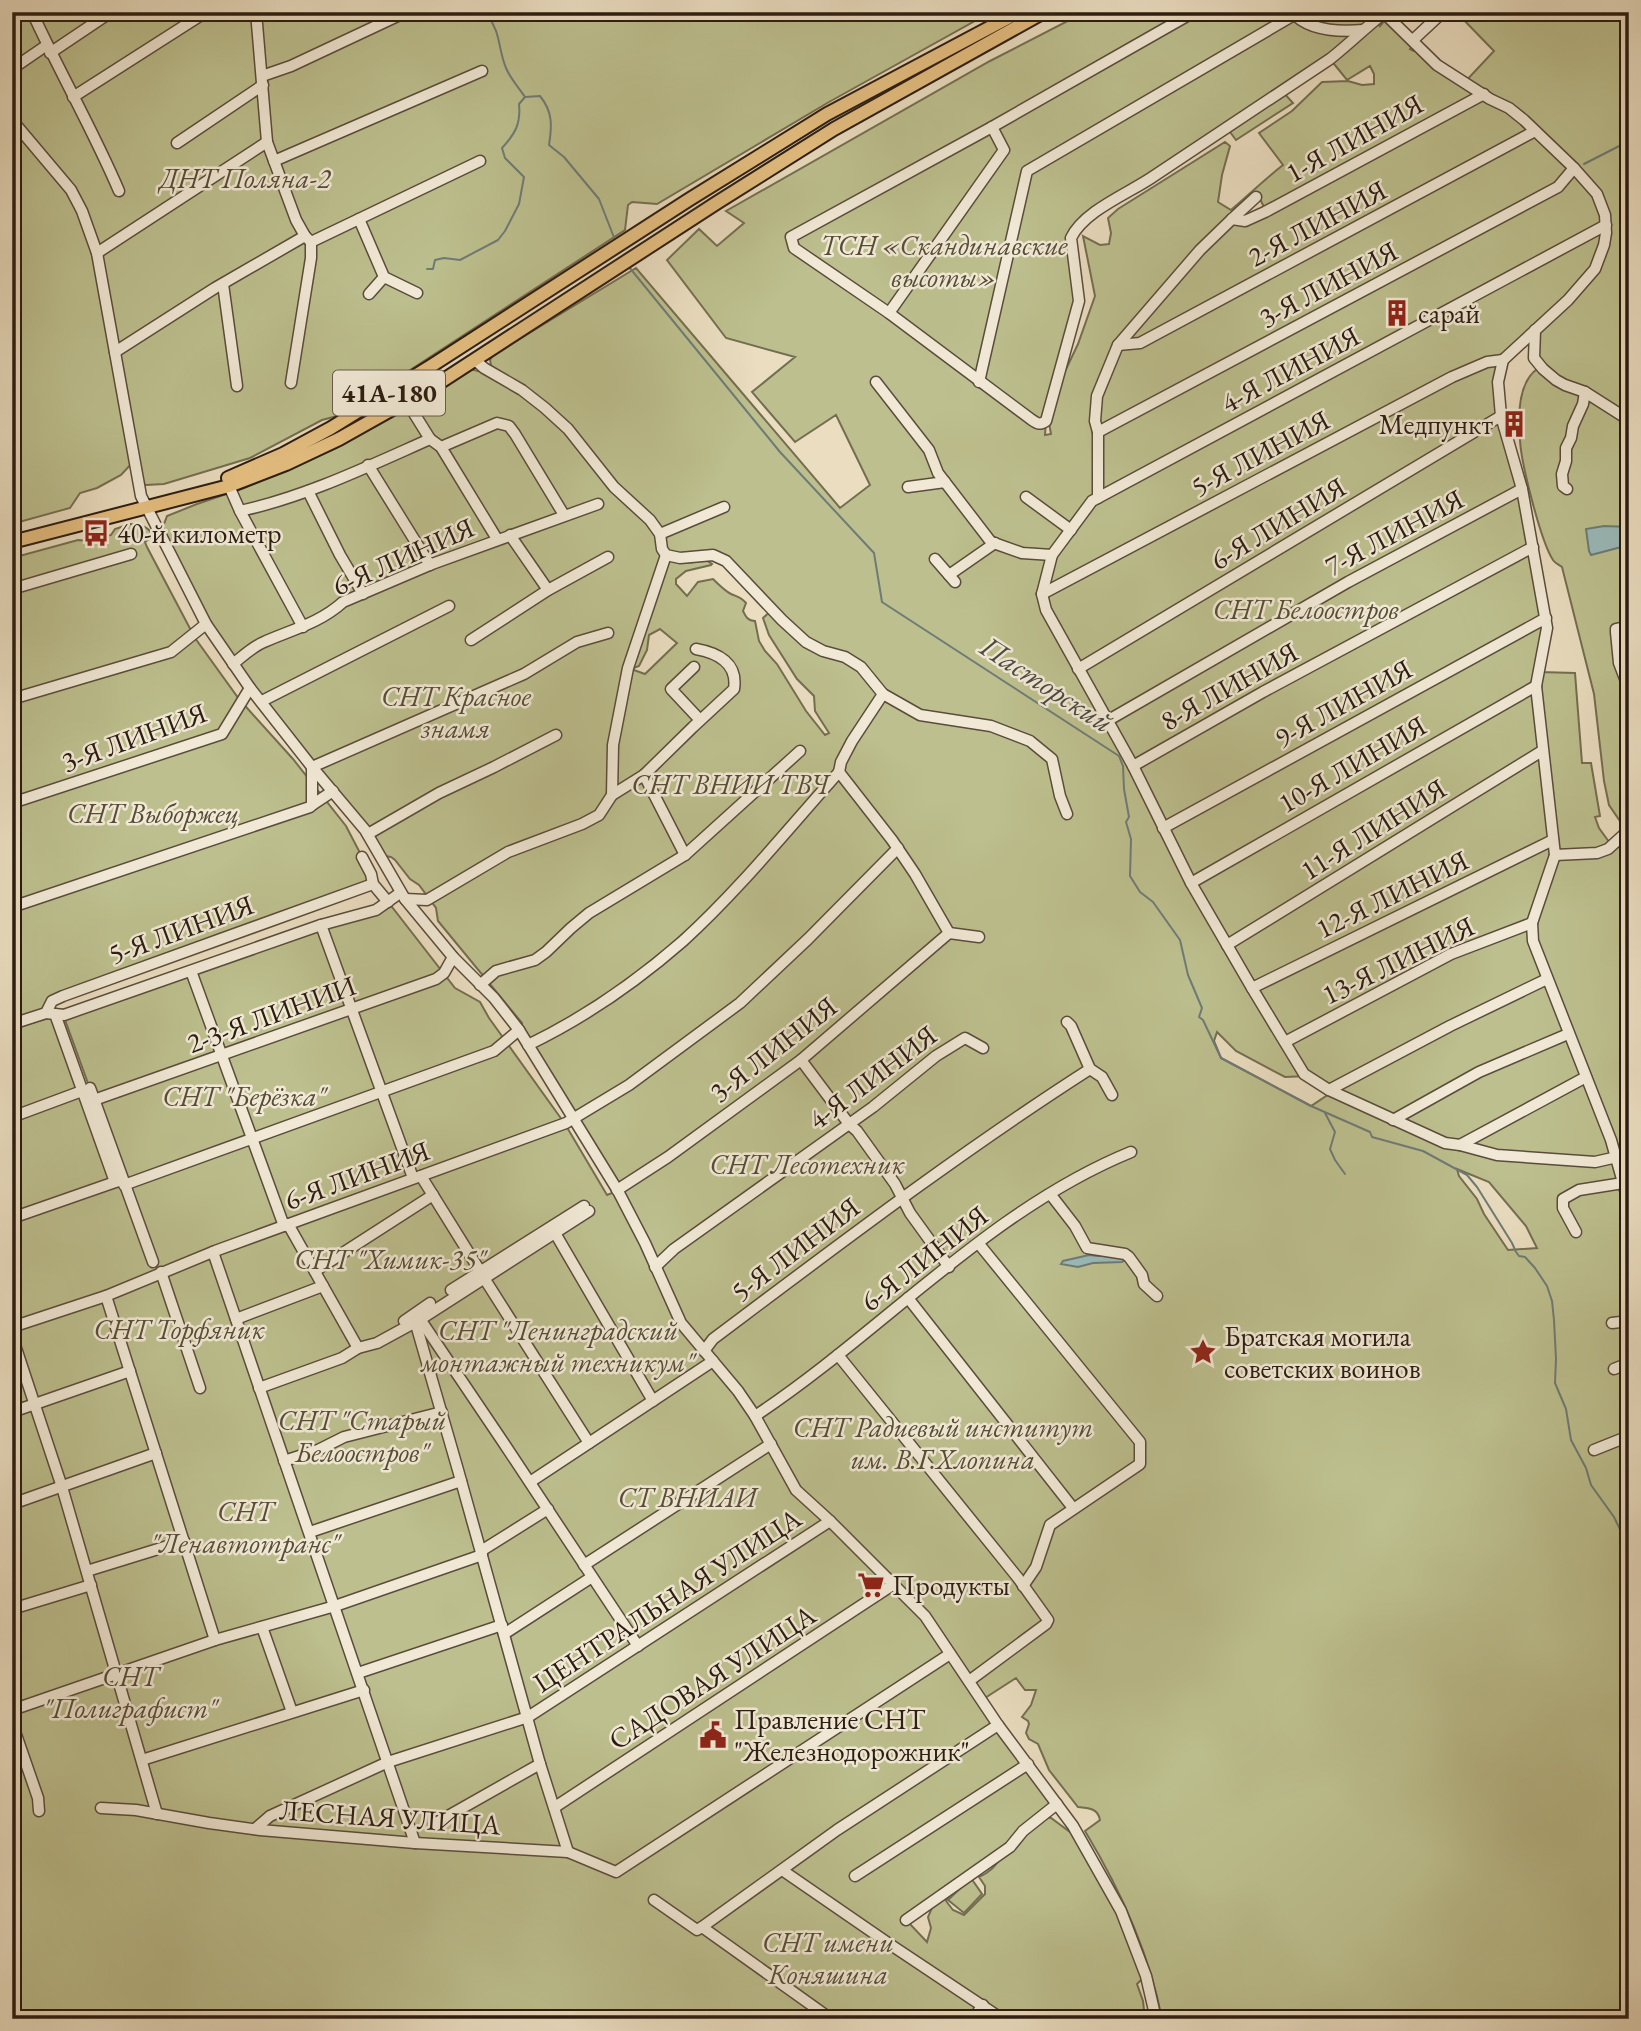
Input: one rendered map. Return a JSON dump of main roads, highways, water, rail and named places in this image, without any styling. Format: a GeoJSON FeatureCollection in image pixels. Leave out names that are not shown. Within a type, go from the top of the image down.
{"type":"FeatureCollection","features":[{"type":"Feature","properties":{"kind":"main road","name":"41А-180"},"geometry":{"type":"LineString","coordinates":[[176,499],[263,463],[331,428],[827,114],[1019,12]]}},
{"type":"Feature","properties":{"kind":"main road","name":"41А-180"},"geometry":{"type":"LineString","coordinates":[[12,542],[229,486],[322,448],[407,402],[475,360],[834,129],[1044,12]]}},
{"type":"Feature","properties":{"kind":"water"},"geometry":{"type":"Polygon","coordinates":[[[1604,526],[1629,527],[1629,545],[1591,555],[1586,529],[1604,526]]]}},
{"type":"Feature","properties":{"kind":"water"},"geometry":{"type":"Polygon","coordinates":[[[1089,1255],[1126,1259],[1122,1262],[1093,1263],[1078,1267],[1061,1264],[1063,1261],[1089,1255]]]}},
{"type":"Feature","properties":{"kind":"waterway","name":"Пасторский"},"geometry":{"type":"LineString","coordinates":[[452,12],[487,15],[492,21],[508,72],[525,97],[540,96],[549,114],[549,145],[564,157],[599,199],[615,240]]}},
{"type":"Feature","properties":{"kind":"waterway"},"geometry":{"type":"LineString","coordinates":[[427,269],[433,269],[435,260],[460,260],[498,240],[505,231],[519,204],[524,177],[505,158],[502,148],[516,128],[519,104],[525,97]]}},
{"type":"Feature","properties":{"kind":"waterway"},"geometry":{"type":"LineString","coordinates":[[1584,164],[1629,141]]}},
{"type":"Feature","properties":{"kind":"waterway","name":"Пасторский"},"geometry":{"type":"LineString","coordinates":[[629,267],[780,452],[874,553],[882,602],[1119,756],[1123,766],[1129,817],[1126,822],[1131,839],[1130,876],[1140,892],[1153,902],[1180,940],[1188,975],[1202,1008],[1199,1017],[1203,1020],[1221,1058],[1311,1106],[1370,1132],[1372,1137],[1423,1151],[1467,1175],[1477,1187],[1516,1252],[1525,1257],[1547,1286],[1554,1320],[1555,1383],[1566,1409],[1571,1440],[1586,1468],[1591,1485],[1614,1517],[1629,1548]]}},
{"type":"Feature","properties":{"kind":"waterway"},"geometry":{"type":"LineString","coordinates":[[1325,1113],[1335,1132],[1330,1149],[1345,1174]]}},
{"type":"Feature","properties":{"kind":"place","name":"сарай"},"geometry":{"type":"Point","coordinates":[1397,313]}},
{"type":"Feature","properties":{"kind":"place","name":"Медпункт"},"geometry":{"type":"Point","coordinates":[1514,424]}},
{"type":"Feature","properties":{"kind":"place","name":"40-й километр"},"geometry":{"type":"Point","coordinates":[96,533]}},
{"type":"Feature","properties":{"kind":"place","name":"Братская могила советских воинов"},"geometry":{"type":"Point","coordinates":[1203,1352]}},
{"type":"Feature","properties":{"kind":"place","name":"Продукты"},"geometry":{"type":"Point","coordinates":[871,1585]}},
{"type":"Feature","properties":{"kind":"place","name":"Правление СНТ \"Железнодорожник\""},"geometry":{"type":"Point","coordinates":[713,1735]}},
{"type":"Feature","properties":{"kind":"park label","name":"ДНТ Поляна-2"},"geometry":{"type":"Point","coordinates":[245,178]}},
{"type":"Feature","properties":{"kind":"park label","name":"ТСН «Скандинавские высоты»"},"geometry":{"type":"Point","coordinates":[944,261]}},
{"type":"Feature","properties":{"kind":"park label","name":"СНТ Белоостров"},"geometry":{"type":"Point","coordinates":[1306,609]}},
{"type":"Feature","properties":{"kind":"park label","name":"СНТ Красное знамя"},"geometry":{"type":"Point","coordinates":[456,712]}},
{"type":"Feature","properties":{"kind":"park label","name":"СНТ ВНИИ ТВЧ"},"geometry":{"type":"Point","coordinates":[730,784]}},
{"type":"Feature","properties":{"kind":"park label","name":"СНТ Выборжец"},"geometry":{"type":"Point","coordinates":[153,813]}},
{"type":"Feature","properties":{"kind":"park label","name":"СНТ \"Берёзка\""},"geometry":{"type":"Point","coordinates":[244,1096]}},
{"type":"Feature","properties":{"kind":"park label","name":"СНТ Лесотехник"},"geometry":{"type":"Point","coordinates":[807,1164]}},
{"type":"Feature","properties":{"kind":"park label","name":"СНТ \"Химик-35\""},"geometry":{"type":"Point","coordinates":[390,1259]}},
{"type":"Feature","properties":{"kind":"park label","name":"СНТ Торфяник"},"geometry":{"type":"Point","coordinates":[179,1329]}},
{"type":"Feature","properties":{"kind":"park label","name":"СНТ \"Ленинградский монтажный техникум\""},"geometry":{"type":"Point","coordinates":[558,1346]}},
{"type":"Feature","properties":{"kind":"park label","name":"СНТ \"Старый Белоостров\""},"geometry":{"type":"Point","coordinates":[362,1436]}},
{"type":"Feature","properties":{"kind":"park label","name":"СНТ Радиевый институт им. В.Г.Хлопина"},"geometry":{"type":"Point","coordinates":[943,1443]}},
{"type":"Feature","properties":{"kind":"park label","name":"СТ ВНИАИ"},"geometry":{"type":"Point","coordinates":[687,1497]}},
{"type":"Feature","properties":{"kind":"park label","name":"СНТ \"Ленавтотранс\""},"geometry":{"type":"Point","coordinates":[245,1527]}},
{"type":"Feature","properties":{"kind":"park label","name":"СНТ \"Полиграфист\""},"geometry":{"type":"Point","coordinates":[130,1692]}},
{"type":"Feature","properties":{"kind":"park label","name":"СНТ имени Коняшина"},"geometry":{"type":"Point","coordinates":[828,1958]}}]}
